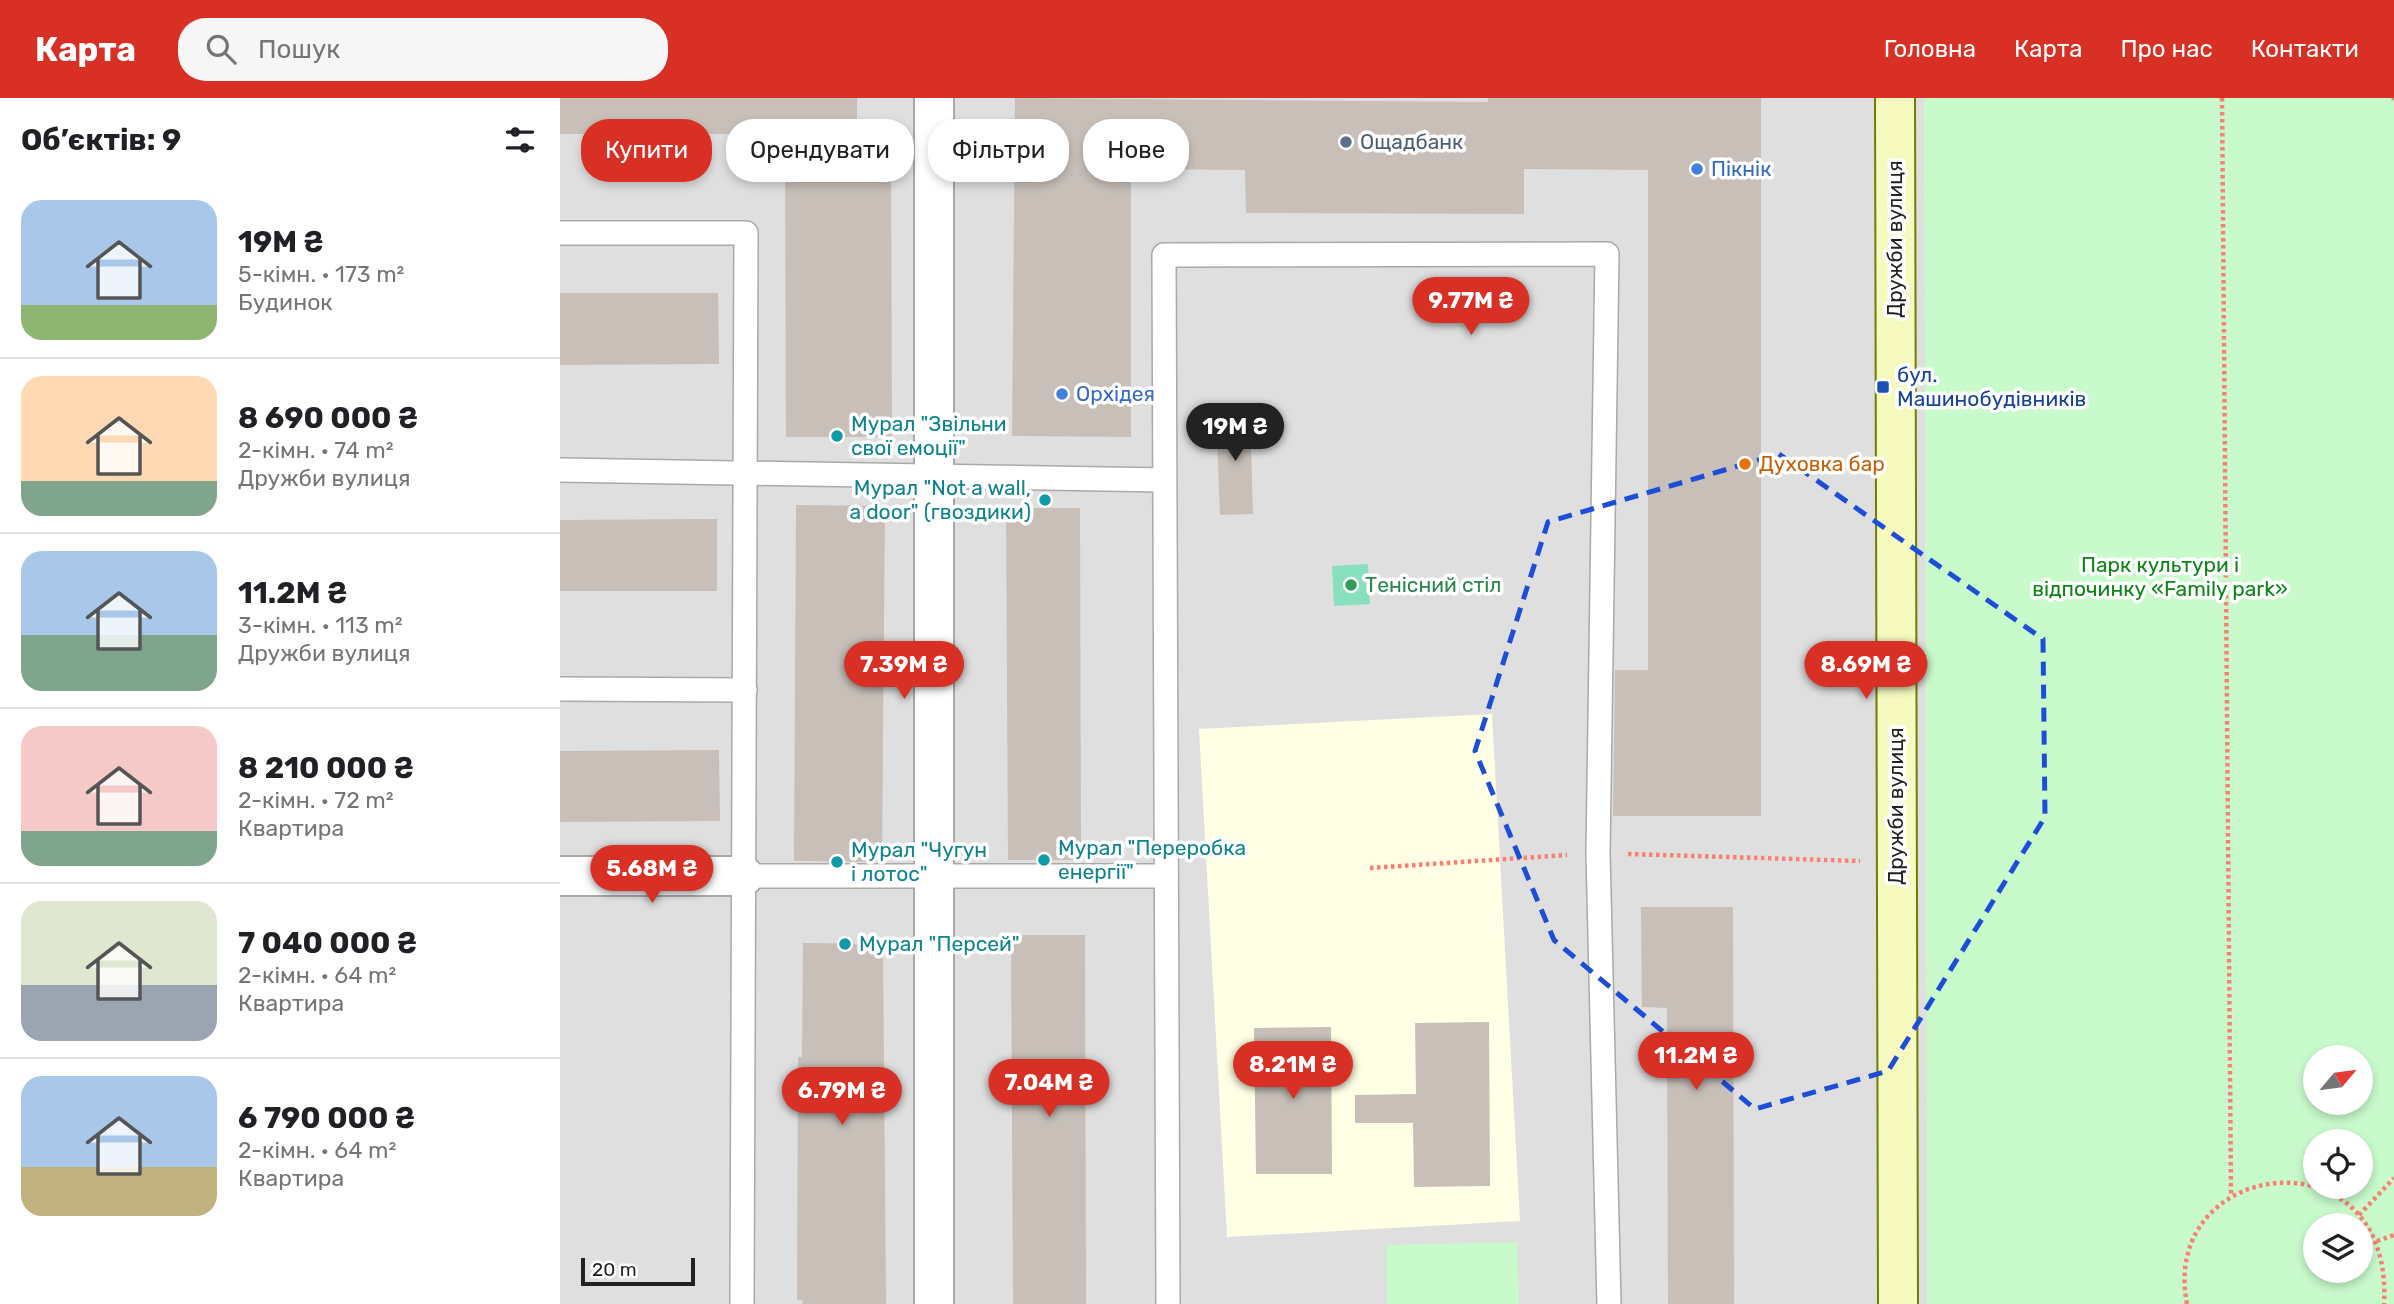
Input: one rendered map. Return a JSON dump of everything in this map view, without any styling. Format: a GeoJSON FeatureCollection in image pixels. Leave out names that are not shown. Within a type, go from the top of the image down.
{"type":"FeatureCollection","features":[{"type":"Feature","properties":{"kind":"street"},"geometry":{"type":"LineString","coordinates":[[934,98],[934,1304]]}},
{"type":"Feature","properties":{"kind":"street","name":"Дружби вулиця"},"geometry":{"type":"LineString","coordinates":[[1895,98],[1898,1304]]}},
{"type":"Feature","properties":{"kind":"street"},"geometry":{"type":"LineString","coordinates":[[560,876],[744,876]]}},
{"type":"Feature","properties":{"kind":"lane"},"geometry":{"type":"LineString","coordinates":[[560,233],[746,233],[742,1304]]}},
{"type":"Feature","properties":{"kind":"lane"},"geometry":{"type":"LineString","coordinates":[[1168,1304],[1164,255],[1607,254],[1598,853],[1609,1304]]}},
{"type":"Feature","properties":{"kind":"lane"},"geometry":{"type":"LineString","coordinates":[[560,470],[1164,480]]}},
{"type":"Feature","properties":{"kind":"lane"},"geometry":{"type":"LineString","coordinates":[[560,689],[745,690]]}},
{"type":"Feature","properties":{"kind":"lane"},"geometry":{"type":"LineString","coordinates":[[744,876],[1166,876]]}},
{"type":"Feature","properties":{"kind":"path"},"geometry":{"type":"LineString","coordinates":[[2222,98],[2231,1196]]}},
{"type":"Feature","properties":{"kind":"path"},"geometry":{"type":"LineString","coordinates":[[1370,868],[1598,853],[1896,862]]}},
{"type":"Feature","properties":{"kind":"path"},"geometry":{"type":"LineString","coordinates":[[2361,1213],[2394,1178]]}},
{"type":"Feature","properties":{"kind":"path"},"geometry":{"type":"LineString","coordinates":[[2187,1304],[2183,1284],[2188,1250],[2205,1219],[2231,1196],[2264,1183],[2299,1182],[2332,1193],[2357,1213]]}},
{"type":"Feature","properties":{"kind":"path"},"geometry":{"type":"LineString","coordinates":[[2373,1235],[2385,1272],[2384,1304]]}},
{"type":"Feature","properties":{"kind":"path"},"geometry":{"type":"LineString","coordinates":[[2377,1241],[2394,1236]]}},
{"type":"Feature","properties":{"kind":"highlighted area"},"geometry":{"type":"Polygon","coordinates":[[[1779,454],[2043,639],[2045,817],[1888,1071],[1755,1109],[1554,940],[1475,751],[1548,522],[1779,454]]]}},
{"type":"Feature","properties":{"kind":"shaded area"},"geometry":{"type":"Polygon","coordinates":[[[560,98],[2394,98],[2394,1304],[560,1304],[560,98]]]}},
{"type":"Feature","properties":{"kind":"shaded area"},"geometry":{"type":"Polygon","coordinates":[[[1492,714],[1520,1221],[1227,1237],[1199,729],[1492,714]]]}},
{"type":"Feature","properties":{"kind":"green space","name":"Парк культури і відпочинку «Family park»"},"geometry":{"type":"Polygon","coordinates":[[[1924,98],[2394,98],[2394,1304],[1927,1304],[1924,98]]]}},
{"type":"Feature","properties":{"kind":"green space","name":"Тенісний стіл"},"geometry":{"type":"Polygon","coordinates":[[[1368,564],[1370,604],[1334,606],[1332,566],[1368,564]]]}},
{"type":"Feature","properties":{"kind":"green space"},"geometry":{"type":"Polygon","coordinates":[[[1517,1242],[1519,1304],[1387,1304],[1386,1245],[1517,1242]]]}},
{"type":"Feature","properties":{"kind":"building"},"geometry":{"type":"Polygon","coordinates":[[[560,98],[857,98],[857,119],[726,119],[726,134],[712,134],[712,119],[581,119],[581,134],[560,134],[560,98]]]}},
{"type":"Feature","properties":{"kind":"building"},"geometry":{"type":"Polygon","coordinates":[[[1015,98],[1488,102],[1488,98],[1761,98],[1761,816],[1613,816],[1615,670],[1648,670],[1648,170],[1524,169],[1524,214],[1246,213],[1245,170],[1189,170],[1189,119],[1083,119],[1083,182],[1131,182],[1131,437],[1012,436],[1014,182],[1069,182],[1069,119],[1015,119],[1015,98]]]}},
{"type":"Feature","properties":{"kind":"building"},"geometry":{"type":"Polygon","coordinates":[[[785,182],[891,182],[892,437],[786,437],[785,182]]]}},
{"type":"Feature","properties":{"kind":"building"},"geometry":{"type":"Polygon","coordinates":[[[560,293],[718,293],[719,364],[560,365],[560,293]]]}},
{"type":"Feature","properties":{"kind":"building"},"geometry":{"type":"Polygon","coordinates":[[[1250,412],[1253,514],[1220,515],[1216,413],[1250,412]]]}},
{"type":"Feature","properties":{"kind":"building"},"geometry":{"type":"Polygon","coordinates":[[[796,505],[885,506],[882,862],[794,861],[796,505]]]}},
{"type":"Feature","properties":{"kind":"building"},"geometry":{"type":"Polygon","coordinates":[[[1006,508],[1080,508],[1081,860],[1008,860],[1006,508]]]}},
{"type":"Feature","properties":{"kind":"building"},"geometry":{"type":"Polygon","coordinates":[[[717,519],[717,591],[560,591],[560,520],[717,519]]]}},
{"type":"Feature","properties":{"kind":"building"},"geometry":{"type":"Polygon","coordinates":[[[719,750],[720,821],[560,822],[560,751],[719,750]]]}},
{"type":"Feature","properties":{"kind":"building"},"geometry":{"type":"Polygon","coordinates":[[[1641,907],[1733,907],[1734,1304],[1668,1304],[1667,1008],[1642,1007],[1641,907]]]}},
{"type":"Feature","properties":{"kind":"building"},"geometry":{"type":"Polygon","coordinates":[[[1011,935],[1085,935],[1086,1304],[1013,1304],[1011,935]]]}},
{"type":"Feature","properties":{"kind":"building"},"geometry":{"type":"Polygon","coordinates":[[[803,943],[883,944],[886,1304],[803,1304],[802,1300],[797,1300],[798,1057],[802,1057],[803,943]]]}},
{"type":"Feature","properties":{"kind":"building"},"geometry":{"type":"Polygon","coordinates":[[[1489,1022],[1490,1186],[1414,1187],[1413,1123],[1355,1123],[1355,1095],[1416,1094],[1415,1023],[1489,1022]]]}},
{"type":"Feature","properties":{"kind":"building"},"geometry":{"type":"Polygon","coordinates":[[[1331,1027],[1332,1174],[1256,1174],[1254,1028],[1331,1027]]]}},
{"type":"Feature","properties":{"kind":"place","name":"Ощадбанк"},"geometry":{"type":"Point","coordinates":[1346,142]}},
{"type":"Feature","properties":{"kind":"place","name":"Пікнік"},"geometry":{"type":"Point","coordinates":[1697,169]}},
{"type":"Feature","properties":{"kind":"place","name":"бул. Машинобудівників"},"geometry":{"type":"Point","coordinates":[1883,387]}},
{"type":"Feature","properties":{"kind":"place","name":"Орхідея"},"geometry":{"type":"Point","coordinates":[1062,394]}},
{"type":"Feature","properties":{"kind":"place","name":"Мурал \"Звільни свої емоції\""},"geometry":{"type":"Point","coordinates":[837,436]}},
{"type":"Feature","properties":{"kind":"place","name":"Духовка бар"},"geometry":{"type":"Point","coordinates":[1745,464]}},
{"type":"Feature","properties":{"kind":"place","name":"Мурал \"Not a wall, a door\" (гвоздики)"},"geometry":{"type":"Point","coordinates":[1045,500]}},
{"type":"Feature","properties":{"kind":"place","name":"Тенісний стіл"},"geometry":{"type":"Point","coordinates":[1351,585]}},
{"type":"Feature","properties":{"kind":"place","name":"Мурал \"Переробка енергії\""},"geometry":{"type":"Point","coordinates":[1044,860]}},
{"type":"Feature","properties":{"kind":"place","name":"Мурал \"Чугун і лотос\""},"geometry":{"type":"Point","coordinates":[837,862]}},
{"type":"Feature","properties":{"kind":"place","name":"Мурал \"Персей\""},"geometry":{"type":"Point","coordinates":[845,944]}}]}
